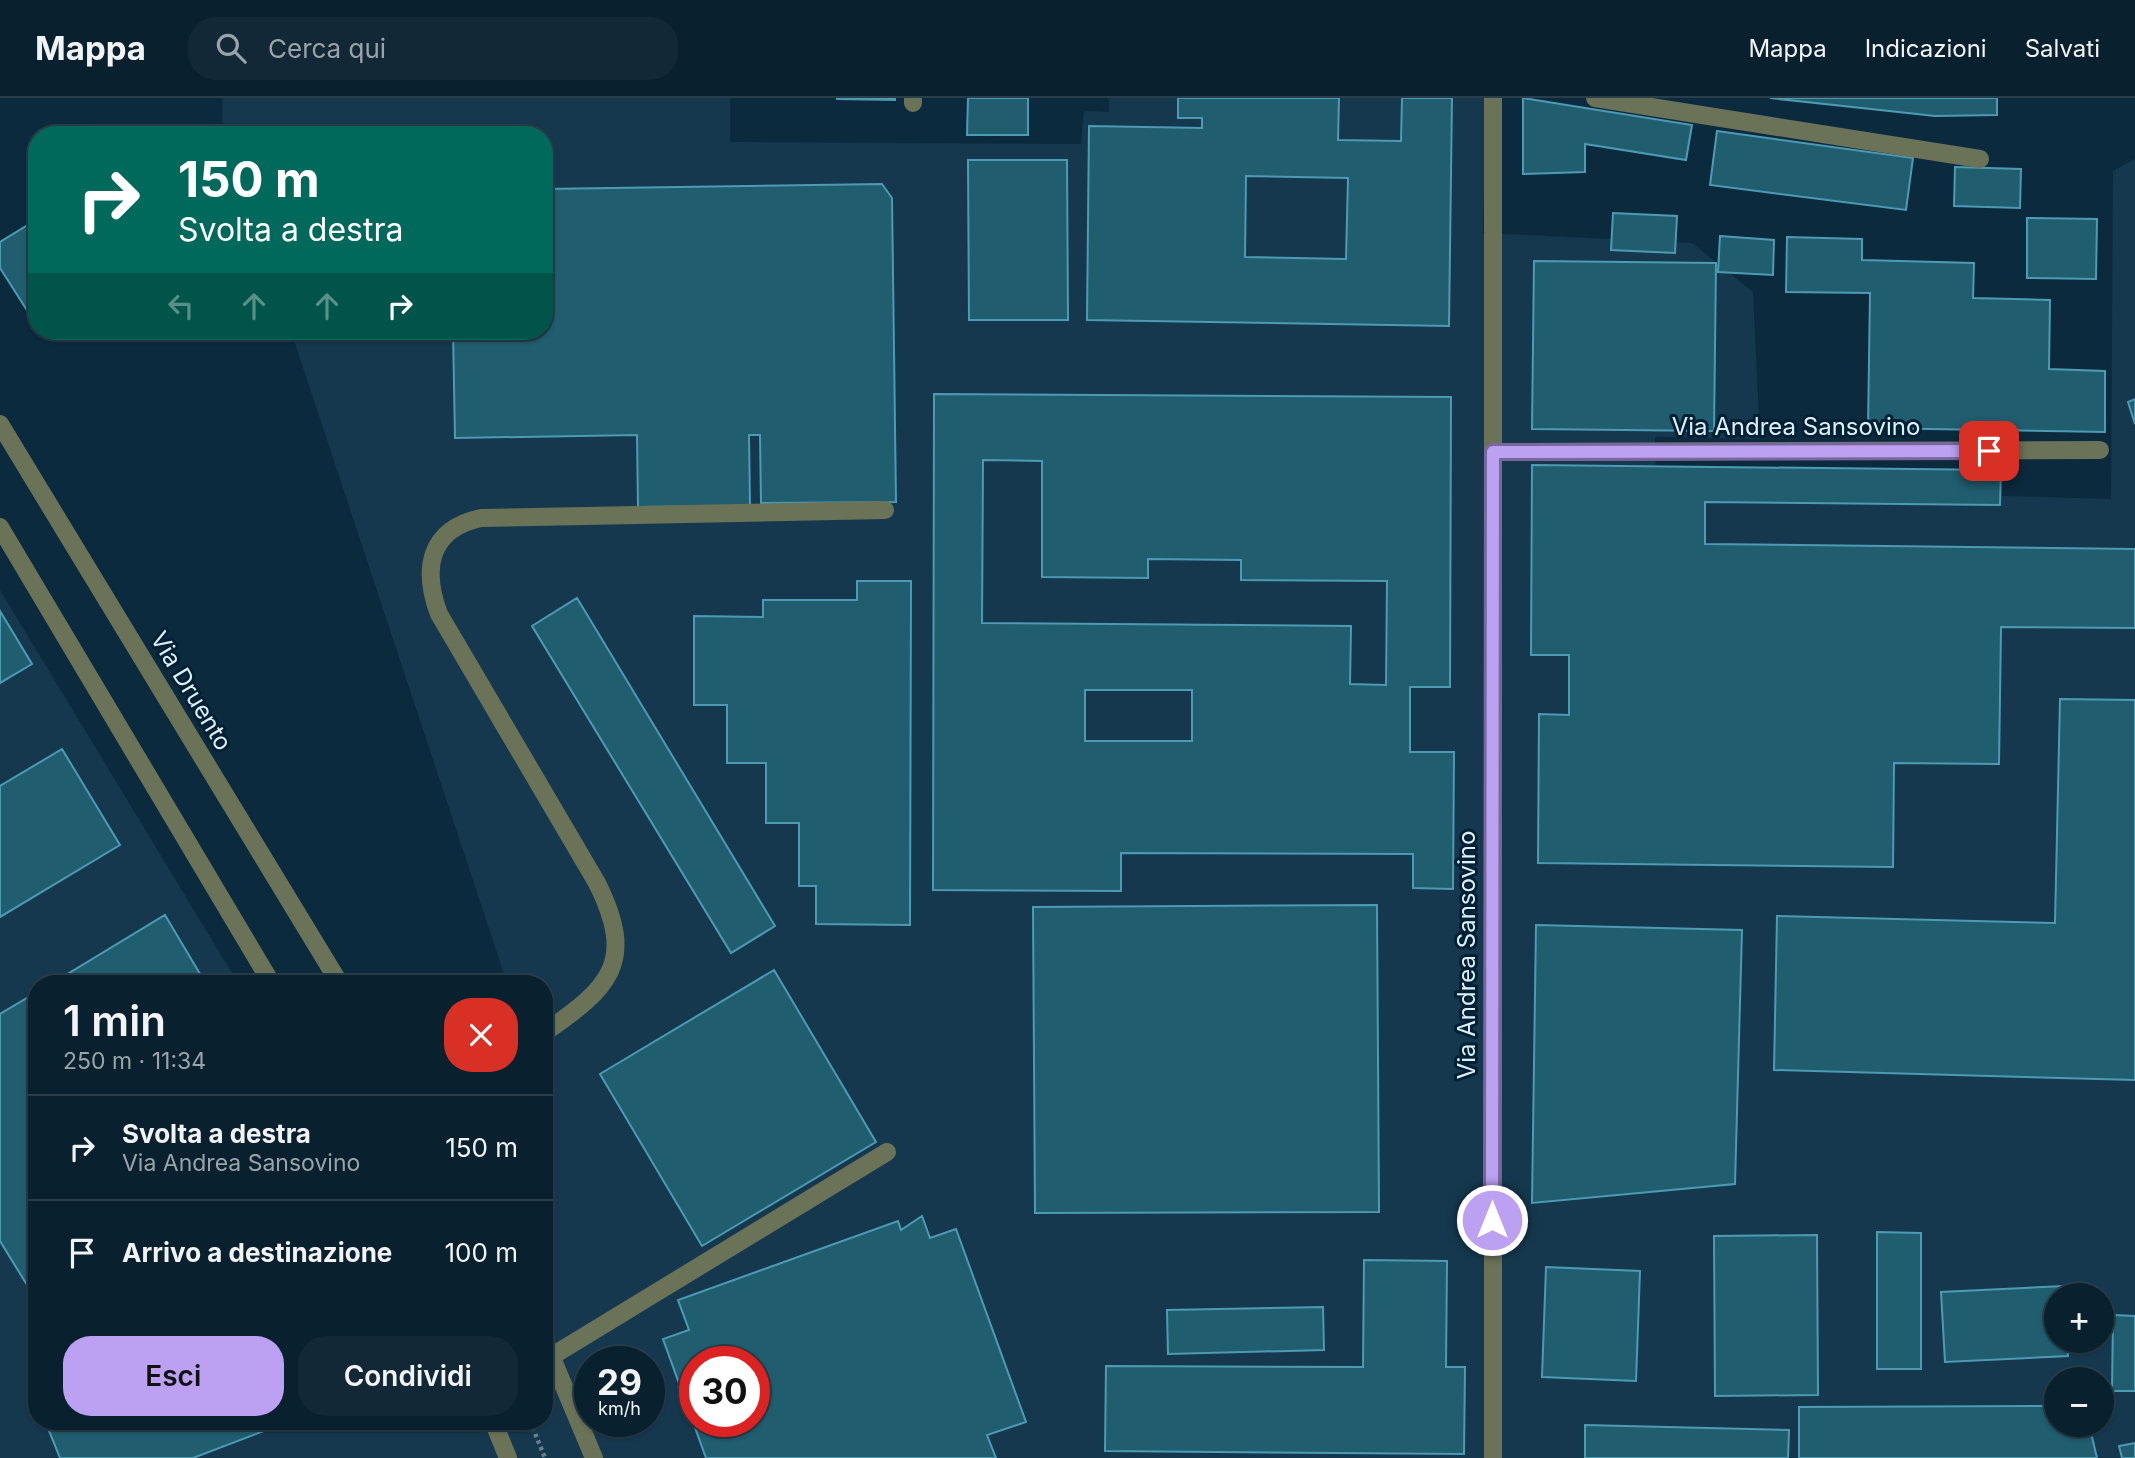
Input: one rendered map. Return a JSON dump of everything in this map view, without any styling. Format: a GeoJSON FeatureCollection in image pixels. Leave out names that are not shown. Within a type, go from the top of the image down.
{"type":"FeatureCollection","features":[{"type":"Feature","properties":{"kind":"street","name":"Via Andrea Sansovino"},"geometry":{"type":"LineString","coordinates":[[1493,98],[1493,1458]]}},
{"type":"Feature","properties":{"kind":"street"},"geometry":{"type":"LineString","coordinates":[[1595,98],[1980,159]]}},
{"type":"Feature","properties":{"kind":"street","name":"Via Druento"},"geometry":{"type":"LineString","coordinates":[[0,424],[335,975]]}},
{"type":"Feature","properties":{"kind":"street","name":"Via Andrea Sansovino"},"geometry":{"type":"LineString","coordinates":[[1493,452],[2100,450]]}},
{"type":"Feature","properties":{"kind":"street"},"geometry":{"type":"LineString","coordinates":[[553,1027],[592,999],[601,988],[615,955],[611,919],[597,883],[439,614],[431,591],[430,569],[441,540],[454,527],[481,518],[885,510]]}},
{"type":"Feature","properties":{"kind":"street"},"geometry":{"type":"LineString","coordinates":[[0,527],[267,975]]}},
{"type":"Feature","properties":{"kind":"street"},"geometry":{"type":"LineString","coordinates":[[553,1345],[887,1152]]}},
{"type":"Feature","properties":{"kind":"street"},"geometry":{"type":"LineString","coordinates":[[553,1360],[594,1458]]}},
{"type":"Feature","properties":{"kind":"street"},"geometry":{"type":"LineString","coordinates":[[497,1430],[508,1458]]}},
{"type":"Feature","properties":{"kind":"path"},"geometry":{"type":"LineString","coordinates":[[534,1430],[545,1458]]}},
{"type":"Feature","properties":{"kind":"shaded area"},"geometry":{"type":"Polygon","coordinates":[[[223,98],[730,98],[730,142],[1081,144],[1084,111],[1109,112],[1109,98],[1486,98],[1483,233],[1692,243],[1753,292],[1760,439],[1655,437],[1656,486],[2111,499],[2113,171],[2135,159],[2135,1458],[0,1458],[0,590],[233,975],[28,975],[28,1430],[553,1430],[553,975],[504,975],[294,340],[553,340],[553,126],[224,126],[223,98]]]}},
{"type":"Feature","properties":{"kind":"building"},"geometry":{"type":"Polygon","coordinates":[[[895,98],[895,100],[837,99],[895,98]]]}},
{"type":"Feature","properties":{"kind":"building"},"geometry":{"type":"Polygon","coordinates":[[[968,98],[1028,98],[1028,135],[967,135],[968,98]]]}},
{"type":"Feature","properties":{"kind":"building"},"geometry":{"type":"Polygon","coordinates":[[[1178,98],[1339,98],[1338,140],[1401,141],[1402,98],[1452,98],[1449,326],[1087,320],[1089,126],[1202,128],[1202,118],[1178,118],[1178,98]],[[1246,176],[1245,257],[1346,259],[1348,178],[1246,176]]]}},
{"type":"Feature","properties":{"kind":"building"},"geometry":{"type":"Polygon","coordinates":[[[1523,98],[1692,125],[1686,160],[1585,144],[1585,172],[1523,174],[1523,98]]]}},
{"type":"Feature","properties":{"kind":"building"},"geometry":{"type":"Polygon","coordinates":[[[1770,98],[1997,98],[1997,115],[1935,116],[1770,98]]]}},
{"type":"Feature","properties":{"kind":"building"},"geometry":{"type":"Polygon","coordinates":[[[1717,131],[1913,158],[1906,210],[1710,185],[1717,131]]]}},
{"type":"Feature","properties":{"kind":"building"},"geometry":{"type":"Polygon","coordinates":[[[968,160],[1067,160],[1068,320],[969,320],[968,160]]]}},
{"type":"Feature","properties":{"kind":"building"},"geometry":{"type":"Polygon","coordinates":[[[1955,167],[2021,169],[2020,208],[1954,206],[1955,167]]]}},
{"type":"Feature","properties":{"kind":"building"},"geometry":{"type":"Polygon","coordinates":[[[882,184],[892,198],[896,502],[761,503],[760,435],[749,435],[750,506],[638,507],[637,435],[455,438],[453,340],[553,340],[553,189],[882,184]]]}},
{"type":"Feature","properties":{"kind":"building"},"geometry":{"type":"Polygon","coordinates":[[[1613,213],[1677,216],[1675,253],[1611,250],[1613,213]]]}},
{"type":"Feature","properties":{"kind":"building"},"geometry":{"type":"Polygon","coordinates":[[[2027,218],[2097,219],[2096,279],[2027,278],[2027,218]]]}},
{"type":"Feature","properties":{"kind":"building"},"geometry":{"type":"Polygon","coordinates":[[[28,225],[28,312],[0,268],[0,242],[28,225]]]}},
{"type":"Feature","properties":{"kind":"building"},"geometry":{"type":"Polygon","coordinates":[[[1720,236],[1774,240],[1773,275],[1718,272],[1720,236]]]}},
{"type":"Feature","properties":{"kind":"building"},"geometry":{"type":"Polygon","coordinates":[[[1787,237],[1862,239],[1862,260],[1974,263],[1973,298],[2050,300],[2049,369],[2105,371],[2105,432],[1868,428],[1870,293],[1786,292],[1787,237]]]}},
{"type":"Feature","properties":{"kind":"building"},"geometry":{"type":"Polygon","coordinates":[[[1534,261],[1716,263],[1714,431],[1532,429],[1534,261]]]}},
{"type":"Feature","properties":{"kind":"building"},"geometry":{"type":"Polygon","coordinates":[[[934,394],[1451,397],[1450,687],[1410,687],[1410,752],[1454,752],[1453,889],[1413,888],[1413,854],[1121,853],[1121,891],[933,890],[934,394]],[[983,460],[982,623],[1351,626],[1350,684],[1386,685],[1387,581],[1241,580],[1241,560],[1148,559],[1148,578],[1042,577],[1042,461],[983,460]],[[1085,690],[1085,741],[1192,741],[1192,690],[1085,690]]]}},
{"type":"Feature","properties":{"kind":"building"},"geometry":{"type":"Polygon","coordinates":[[[2135,399],[2135,424],[2128,402],[2135,399]]]}},
{"type":"Feature","properties":{"kind":"building"},"geometry":{"type":"Polygon","coordinates":[[[1532,465],[2001,470],[2000,505],[1705,502],[1705,544],[2135,549],[2135,628],[2001,627],[1999,764],[1894,763],[1893,867],[1538,863],[1539,714],[1569,715],[1569,655],[1531,655],[1532,465]]]}},
{"type":"Feature","properties":{"kind":"building"},"geometry":{"type":"Polygon","coordinates":[[[857,581],[911,581],[910,925],[816,924],[816,886],[799,886],[799,823],[766,823],[766,763],[727,763],[727,705],[694,705],[694,616],[763,617],[763,600],[857,600],[857,581]]]}},
{"type":"Feature","properties":{"kind":"building"},"geometry":{"type":"Polygon","coordinates":[[[577,598],[775,926],[731,953],[532,626],[577,598]]]}},
{"type":"Feature","properties":{"kind":"building"},"geometry":{"type":"Polygon","coordinates":[[[0,611],[32,664],[0,683],[0,611]]]}},
{"type":"Feature","properties":{"kind":"building"},"geometry":{"type":"Polygon","coordinates":[[[2060,699],[2135,700],[2135,1080],[1774,1070],[1777,916],[2055,923],[2060,699]]]}},
{"type":"Feature","properties":{"kind":"building"},"geometry":{"type":"Polygon","coordinates":[[[62,749],[120,845],[0,917],[0,786],[62,749]]]}},
{"type":"Feature","properties":{"kind":"building"},"geometry":{"type":"Polygon","coordinates":[[[1377,905],[1379,1212],[1035,1213],[1033,907],[1377,905]]]}},
{"type":"Feature","properties":{"kind":"building"},"geometry":{"type":"Polygon","coordinates":[[[165,915],[201,975],[66,975],[165,915]]]}},
{"type":"Feature","properties":{"kind":"building"},"geometry":{"type":"Polygon","coordinates":[[[1536,925],[1742,930],[1735,1184],[1532,1203],[1536,925]]]}},
{"type":"Feature","properties":{"kind":"building"},"geometry":{"type":"Polygon","coordinates":[[[774,970],[876,1142],[702,1246],[600,1074],[774,970]]]}},
{"type":"Feature","properties":{"kind":"building"},"geometry":{"type":"Polygon","coordinates":[[[28,997],[27,1285],[0,1241],[0,1014],[28,997]]]}},
{"type":"Feature","properties":{"kind":"building"},"geometry":{"type":"Polygon","coordinates":[[[922,1216],[930,1238],[956,1229],[1026,1422],[987,1435],[996,1458],[706,1458],[698,1437],[770,1437],[770,1346],[679,1346],[679,1383],[663,1339],[689,1330],[678,1300],[898,1221],[901,1230],[922,1216]]]}},
{"type":"Feature","properties":{"kind":"building"},"geometry":{"type":"Polygon","coordinates":[[[1877,1232],[1921,1233],[1921,1369],[1877,1369],[1877,1232]]]}},
{"type":"Feature","properties":{"kind":"building"},"geometry":{"type":"Polygon","coordinates":[[[1817,1235],[1818,1395],[1715,1396],[1714,1236],[1817,1235]]]}},
{"type":"Feature","properties":{"kind":"building"},"geometry":{"type":"Polygon","coordinates":[[[1364,1260],[1447,1261],[1446,1367],[1465,1367],[1464,1454],[1105,1451],[1106,1366],[1363,1367],[1364,1260]]]}},
{"type":"Feature","properties":{"kind":"building"},"geometry":{"type":"Polygon","coordinates":[[[1546,1267],[1640,1271],[1636,1381],[1542,1377],[1546,1267]]]}},
{"type":"Feature","properties":{"kind":"building"},"geometry":{"type":"Polygon","coordinates":[[[2044,1287],[2044,1353],[2068,1353],[2068,1356],[1945,1362],[1941,1292],[2044,1287]]]}},
{"type":"Feature","properties":{"kind":"building"},"geometry":{"type":"Polygon","coordinates":[[[1323,1307],[1324,1350],[1168,1354],[1167,1310],[1323,1307]]]}},
{"type":"Feature","properties":{"kind":"building"},"geometry":{"type":"Polygon","coordinates":[[[2114,1315],[2135,1316],[2135,1391],[2114,1391],[2114,1315]]]}},
{"type":"Feature","properties":{"kind":"building"},"geometry":{"type":"Polygon","coordinates":[[[2044,1406],[2044,1437],[2092,1437],[2097,1458],[1799,1458],[1799,1407],[2044,1406]]]}},
{"type":"Feature","properties":{"kind":"building"},"geometry":{"type":"Polygon","coordinates":[[[1585,1425],[1789,1430],[1788,1458],[1585,1458],[1585,1425]]]}},
{"type":"Feature","properties":{"kind":"building"},"geometry":{"type":"Polygon","coordinates":[[[49,1430],[266,1430],[193,1458],[60,1458],[49,1430]]]}},
{"type":"Feature","properties":{"kind":"building"},"geometry":{"type":"Polygon","coordinates":[[[2135,1443],[2135,1458],[2122,1458],[2119,1446],[2135,1443]]]}},
{"type":"Feature","properties":{"kind":"route"},"geometry":{"type":"LineString","coordinates":[[1492,1220],[1493,452],[1989,451]]}}]}
